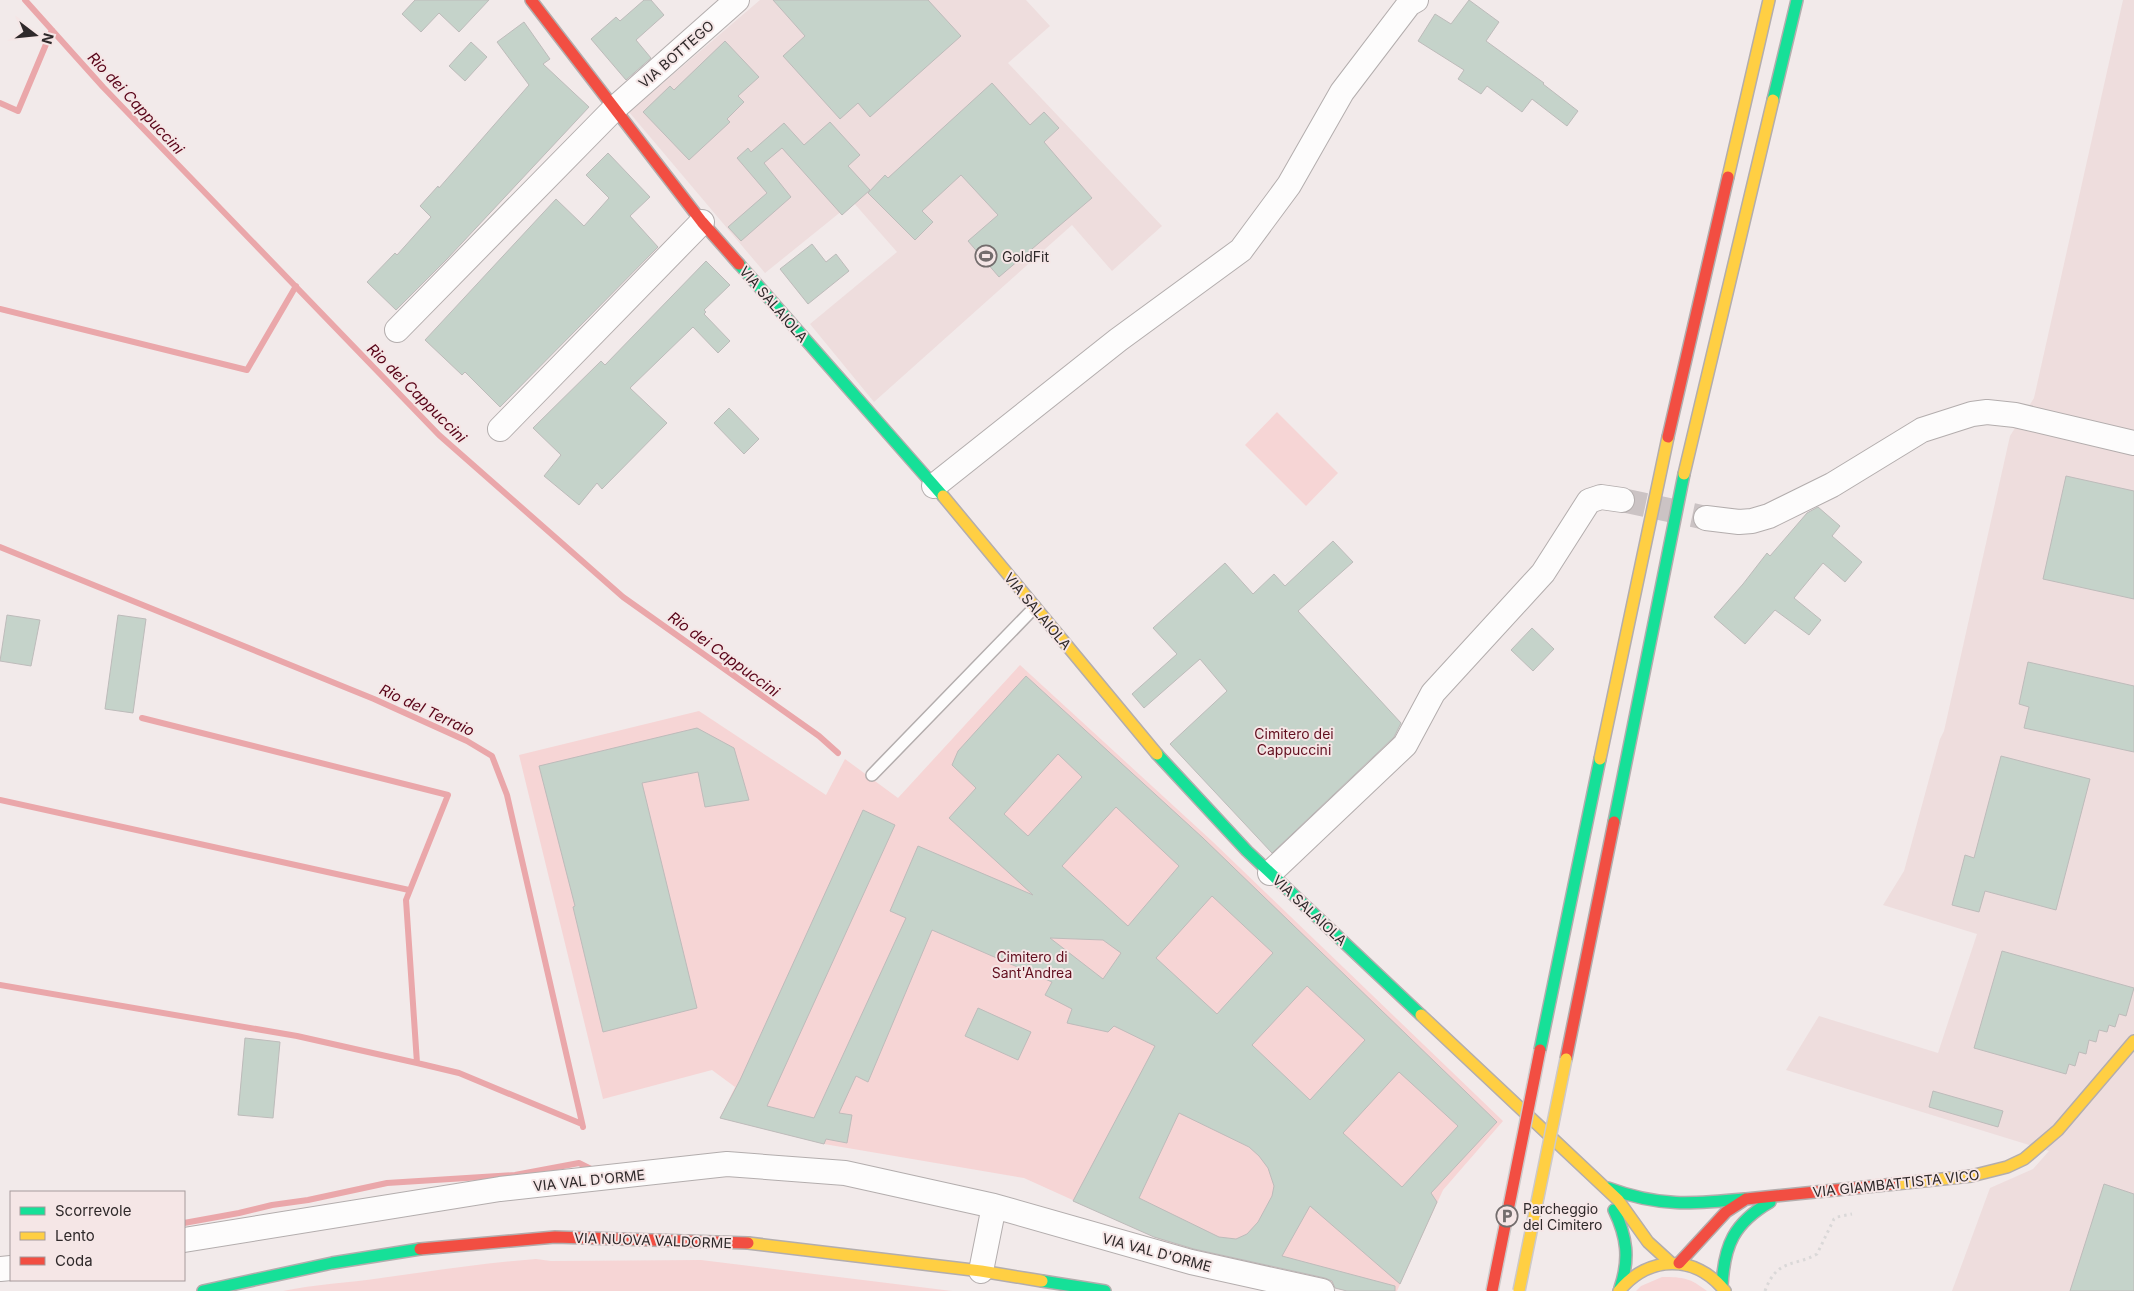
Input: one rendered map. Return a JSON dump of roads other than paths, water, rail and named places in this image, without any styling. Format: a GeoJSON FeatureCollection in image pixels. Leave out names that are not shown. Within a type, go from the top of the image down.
{"type":"FeatureCollection","features":[{"type":"Feature","properties":{"kind":"main road","name":"VIA SALAIOLA"},"geometry":{"type":"LineString","coordinates":[[530,0],[702,222],[934,486],[1143,738],[1270,873],[1605,1187],[1618,1200],[1648,1242],[1675,1263]]}},
{"type":"Feature","properties":{"kind":"main road"},"geometry":{"type":"LineString","coordinates":[[1492,1291],[1653,500],[1769,0]]}},
{"type":"Feature","properties":{"kind":"main road"},"geometry":{"type":"LineString","coordinates":[[1519,1291],[1686,466],[1797,0]]}},
{"type":"Feature","properties":{"kind":"main road","name":"VIA GIAMBATTISTA VICO"},"geometry":{"type":"LineString","coordinates":[[1675,1263],[1693,1252],[1724,1211],[1746,1199],[1971,1176],[2007,1167],[2024,1159],[2058,1130],[2134,1041]]}},
{"type":"Feature","properties":{"kind":"main road","name":"VIA SALAIOLA"},"geometry":{"type":"LineString","coordinates":[[1594,1177],[1622,1226],[1628,1257],[1627,1270],[1619,1290]]}},
{"type":"Feature","properties":{"kind":"main road"},"geometry":{"type":"LineString","coordinates":[[1605,1187],[1629,1197],[1662,1205],[1746,1199]]}},
{"type":"Feature","properties":{"kind":"main road","name":"VIA GIAMBATTISTA VICO"},"geometry":{"type":"LineString","coordinates":[[1723,1288],[1725,1254],[1732,1234],[1752,1213],[1783,1195]]}},
{"type":"Feature","properties":{"kind":"main road","name":"VIA NUOVA VALDORME"},"geometry":{"type":"LineString","coordinates":[[203,1291],[332,1263],[438,1246],[555,1237],[748,1243],[981,1271],[1105,1291]]}},
{"type":"Feature","properties":{"kind":"main road"},"geometry":{"type":"LineString","coordinates":[[1619,1290],[1643,1270],[1657,1265],[1675,1263],[1695,1267],[1710,1275],[1723,1288]]}},
{"type":"Feature","properties":{"kind":"street","name":"VIA BOTTEGO"},"geometry":{"type":"LineString","coordinates":[[398,330],[614,108],[737,0]]}},
{"type":"Feature","properties":{"kind":"street"},"geometry":{"type":"LineString","coordinates":[[934,486],[1118,340],[1241,250],[1289,185],[1342,92],[1409,4],[1416,0]]}},
{"type":"Feature","properties":{"kind":"street"},"geometry":{"type":"LineString","coordinates":[[500,429],[702,222]]}},
{"type":"Feature","properties":{"kind":"street"},"geometry":{"type":"LineString","coordinates":[[1706,518],[1739,522],[1752,521],[1769,516],[1832,485],[1922,430],[1972,414],[1987,412],[2015,415],[2134,443]]}},
{"type":"Feature","properties":{"kind":"street"},"geometry":{"type":"LineString","coordinates":[[1270,873],[1405,745],[1432,693],[1543,573],[1589,501],[1595,497],[1622,500]]}},
{"type":"Feature","properties":{"kind":"street","name":"VIA VAL D'ORME"},"geometry":{"type":"LineString","coordinates":[[185,1240],[500,1189],[726,1164],[846,1173],[994,1206],[1191,1262],[1322,1291]]}},
{"type":"Feature","properties":{"kind":"street"},"geometry":{"type":"LineString","coordinates":[[981,1271],[994,1206]]}},
{"type":"Feature","properties":{"kind":"lane"},"geometry":{"type":"LineString","coordinates":[[872,775],[1035,606]]}},
{"type":"Feature","properties":{"kind":"waterway","name":"Rio dei Cappuccini"},"geometry":{"type":"LineString","coordinates":[[25,0],[103,87],[439,435],[623,597],[819,736],[838,753]]}},
{"type":"Feature","properties":{"kind":"waterway"},"geometry":{"type":"LineString","coordinates":[[0,103],[18,111],[52,30]]}},
{"type":"Feature","properties":{"kind":"waterway"},"geometry":{"type":"LineString","coordinates":[[0,309],[247,370],[296,286]]}},
{"type":"Feature","properties":{"kind":"waterway","name":"Rio del Terraio"},"geometry":{"type":"LineString","coordinates":[[0,547],[374,699],[467,741],[492,756],[507,795],[583,1127]]}},
{"type":"Feature","properties":{"kind":"waterway"},"geometry":{"type":"LineString","coordinates":[[142,718],[448,795],[406,900],[417,1063]]}},
{"type":"Feature","properties":{"kind":"waterway"},"geometry":{"type":"LineString","coordinates":[[0,800],[409,890]]}},
{"type":"Feature","properties":{"kind":"waterway"},"geometry":{"type":"LineString","coordinates":[[0,985],[297,1036],[459,1073],[582,1124]]}},
{"type":"Feature","properties":{"kind":"waterway"},"geometry":{"type":"LineString","coordinates":[[185,1223],[387,1183],[515,1175],[579,1163],[593,1170]]}},
{"type":"Feature","properties":{"kind":"tunnel"},"geometry":{"type":"LineString","coordinates":[[1622,500],[1706,518]]}},
{"type":"Feature","properties":{"kind":"place","name":"GoldFit"},"geometry":{"type":"Point","coordinates":[986,256]}},
{"type":"Feature","properties":{"kind":"place","name":"Parcheggio del Cimitero"},"geometry":{"type":"Point","coordinates":[1507,1216]}},
{"type":"Feature","properties":{"kind":"park label","name":"Cimitero dei Cappuccini"},"geometry":{"type":"Point","coordinates":[1294,742]}},
{"type":"Feature","properties":{"kind":"park label","name":"Cimitero di Sant'Andrea"},"geometry":{"type":"Point","coordinates":[1032,964]}}]}
